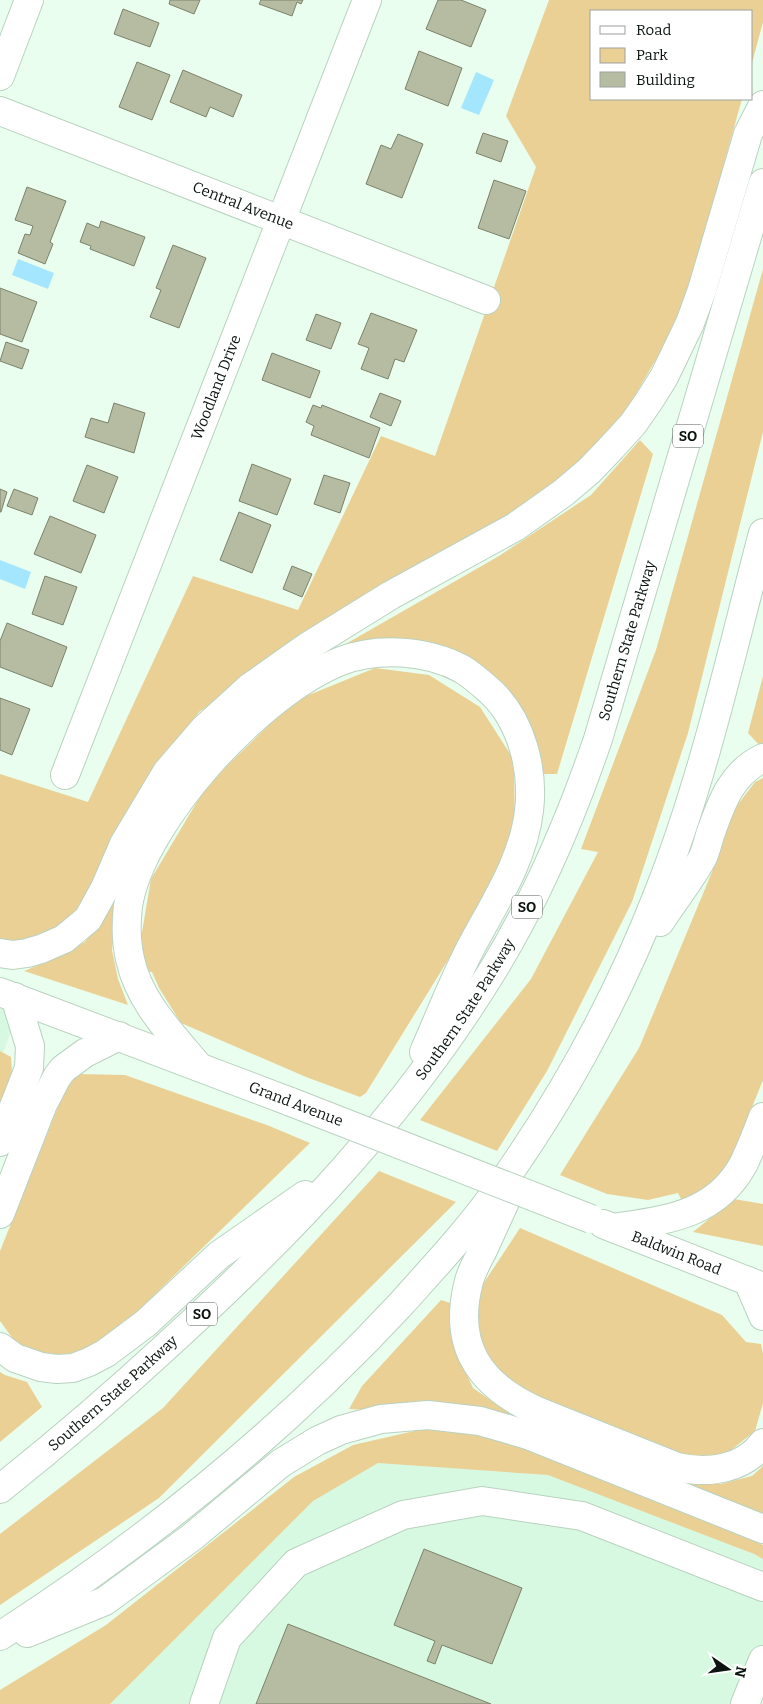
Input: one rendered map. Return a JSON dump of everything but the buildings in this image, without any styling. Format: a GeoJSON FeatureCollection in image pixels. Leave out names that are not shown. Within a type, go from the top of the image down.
{"type":"FeatureCollection","features":[{"type":"Feature","properties":{"kind":"main road"},"geometry":{"type":"LineString","coordinates":[[0,76],[29,0]]}},
{"type":"Feature","properties":{"kind":"main road","name":"Woodland Drive"},"geometry":{"type":"LineString","coordinates":[[65,775],[367,0]]}},
{"type":"Feature","properties":{"kind":"main road"},"geometry":{"type":"LineString","coordinates":[[0,953],[13,955],[41,949],[64,939],[88,918],[105,888],[124,844],[167,772],[205,728],[249,688],[307,647],[391,595],[515,526],[563,493],[589,471],[612,447],[649,401],[664,377],[690,323],[702,290],[748,134],[763,105]]}},
{"type":"Feature","properties":{"kind":"main road","name":"Central Avenue"},"geometry":{"type":"LineString","coordinates":[[0,111],[486,300]]}},
{"type":"Feature","properties":{"kind":"main road","name":"Southern State Parkway"},"geometry":{"type":"LineString","coordinates":[[0,1488],[86,1418],[192,1323],[275,1244],[349,1164],[401,1103],[495,968],[540,881],[582,785],[619,670],[763,183]]}},
{"type":"Feature","properties":{"kind":"main road"},"geometry":{"type":"LineString","coordinates":[[0,1636],[84,1580],[170,1516],[209,1485],[306,1400],[362,1345],[427,1276],[494,1194],[546,1115],[594,1032],[638,942],[675,849],[706,745],[763,533]]}},
{"type":"Feature","properties":{"kind":"main road"},"geometry":{"type":"LineString","coordinates":[[199,1067],[143,995],[135,979],[130,960],[127,944],[129,904],[143,862],[156,838],[184,795],[207,765],[250,722],[295,687],[341,661],[361,655],[400,652],[423,656],[443,661],[463,670],[497,698],[522,741],[528,765],[529,812],[521,845],[506,882],[470,950],[401,1103]]}},
{"type":"Feature","properties":{"kind":"main road"},"geometry":{"type":"LineString","coordinates":[[618,986],[703,856],[727,792],[743,771],[754,762],[763,758]]}},
{"type":"Feature","properties":{"kind":"main road"},"geometry":{"type":"LineString","coordinates":[[0,1142],[30,1063],[30,1046],[8,994]]}},
{"type":"Feature","properties":{"kind":"main road","name":"Grand Avenue"},"geometry":{"type":"LineString","coordinates":[[8,994],[602,1223]]}},
{"type":"Feature","properties":{"kind":"main road"},"geometry":{"type":"LineString","coordinates":[[0,1214],[43,1104],[57,1077],[63,1069],[85,1053],[119,1036]]}},
{"type":"Feature","properties":{"kind":"main road"},"geometry":{"type":"LineString","coordinates":[[546,1115],[470,1279],[464,1318],[472,1354],[480,1369],[490,1382],[519,1404],[677,1467],[691,1470],[720,1470],[748,1457],[763,1443]]}},
{"type":"Feature","properties":{"kind":"main road"},"geometry":{"type":"LineString","coordinates":[[602,1223],[679,1216],[697,1210],[724,1191],[743,1164],[763,1117]]}},
{"type":"Feature","properties":{"kind":"main road"},"geometry":{"type":"LineString","coordinates":[[0,1347],[15,1358],[41,1367],[73,1368],[89,1362],[106,1353],[146,1323],[219,1255],[349,1164]]}},
{"type":"Feature","properties":{"kind":"main road","name":"Baldwin Road"},"geometry":{"type":"LineString","coordinates":[[602,1223],[755,1284]]}},
{"type":"Feature","properties":{"kind":"main road"},"geometry":{"type":"LineString","coordinates":[[755,1284],[763,1316]]}},
{"type":"Feature","properties":{"kind":"main road"},"geometry":{"type":"LineString","coordinates":[[0,1644],[104,1601],[192,1537],[281,1463],[317,1440],[381,1418],[428,1415],[454,1416],[503,1426],[763,1529]]}},
{"type":"Feature","properties":{"kind":"main road"},"geometry":{"type":"LineString","coordinates":[[204,1704],[227,1638],[296,1563],[403,1515],[482,1501],[582,1516],[763,1587]]}},
{"type":"Feature","properties":{"kind":"main road"},"geometry":{"type":"LineString","coordinates":[[745,1704],[763,1660]]}},
{"type":"Feature","properties":{"kind":"shaded area"},"geometry":{"type":"Polygon","coordinates":[[[0,996],[21,1004],[0,1062],[0,996]]]}},
{"type":"Feature","properties":{"kind":"shaded area"},"geometry":{"type":"Polygon","coordinates":[[[370,1459],[545,1468],[763,1558],[763,1681],[754,1704],[6,1704],[370,1459]]]}},
{"type":"Feature","properties":{"kind":"green space"},"geometry":{"type":"Polygon","coordinates":[[[549,0],[763,0],[763,22],[753,59],[753,10],[590,10],[590,100],[742,100],[682,314],[621,420],[539,505],[346,610],[199,712],[126,812],[81,905],[53,934],[17,946],[0,944],[0,774],[88,802],[193,576],[298,610],[381,436],[435,456],[536,167],[506,116],[549,0]]]}},
{"type":"Feature","properties":{"kind":"green space"},"geometry":{"type":"Polygon","coordinates":[[[763,269],[763,432],[688,733],[632,902],[547,1071],[497,1151],[420,1120],[531,979],[598,852],[581,849],[656,650],[763,269]]]}},
{"type":"Feature","properties":{"kind":"green space"},"geometry":{"type":"Polygon","coordinates":[[[640,440],[653,454],[557,774],[540,774],[532,745],[512,694],[460,653],[387,640],[316,661],[499,556],[591,495],[640,440]]]}},
{"type":"Feature","properties":{"kind":"green space"},"geometry":{"type":"Polygon","coordinates":[[[375,668],[429,675],[480,707],[514,760],[515,829],[469,926],[366,1093],[360,1097],[306,1077],[181,1023],[159,988],[152,972],[144,971],[141,938],[151,879],[207,785],[294,701],[375,668]]]}},
{"type":"Feature","properties":{"kind":"green space"},"geometry":{"type":"Polygon","coordinates":[[[763,676],[763,745],[760,746],[748,733],[763,676]]]}},
{"type":"Feature","properties":{"kind":"green space"},"geometry":{"type":"Polygon","coordinates":[[[763,778],[763,1080],[724,1176],[682,1201],[678,1193],[648,1200],[607,1194],[560,1175],[639,1048],[712,872],[732,812],[755,782],[763,778]]]}},
{"type":"Feature","properties":{"kind":"green space"},"geometry":{"type":"Polygon","coordinates":[[[118,894],[112,950],[118,979],[128,1005],[24,971],[85,942],[118,894]]]}},
{"type":"Feature","properties":{"kind":"green space"},"geometry":{"type":"Polygon","coordinates":[[[0,1051],[11,1057],[12,1074],[0,1104],[0,1051]]]}},
{"type":"Feature","properties":{"kind":"green space"},"geometry":{"type":"Polygon","coordinates":[[[78,1074],[125,1075],[267,1125],[310,1143],[103,1345],[78,1354],[43,1356],[16,1343],[0,1321],[0,1251],[66,1087],[78,1074]]]}},
{"type":"Feature","properties":{"kind":"green space"},"geometry":{"type":"Polygon","coordinates":[[[379,1171],[456,1202],[159,1498],[0,1605],[0,1534],[163,1408],[379,1171]]]}},
{"type":"Feature","properties":{"kind":"green space"},"geometry":{"type":"Polygon","coordinates":[[[734,1199],[763,1204],[763,1246],[693,1232],[734,1199]]]}},
{"type":"Feature","properties":{"kind":"green space"},"geometry":{"type":"Polygon","coordinates":[[[520,1228],[722,1315],[746,1342],[761,1344],[763,1354],[763,1403],[755,1431],[720,1459],[684,1458],[517,1390],[486,1359],[477,1324],[481,1287],[520,1228]]]}},
{"type":"Feature","properties":{"kind":"green space"},"geometry":{"type":"Polygon","coordinates":[[[441,1300],[456,1305],[452,1325],[455,1349],[473,1388],[522,1422],[349,1409],[362,1386],[441,1300]]]}},
{"type":"Feature","properties":{"kind":"green space"},"geometry":{"type":"Polygon","coordinates":[[[0,1372],[27,1382],[42,1407],[0,1442],[0,1372]]]}},
{"type":"Feature","properties":{"kind":"green space"},"geometry":{"type":"Polygon","coordinates":[[[423,1429],[493,1437],[570,1463],[763,1545],[763,1559],[548,1475],[378,1463],[313,1501],[110,1704],[0,1704],[0,1690],[106,1625],[294,1477],[353,1445],[423,1429]]]}},
{"type":"Feature","properties":{"kind":"green space"},"geometry":{"type":"Polygon","coordinates":[[[763,1466],[763,1517],[680,1484],[720,1484],[752,1476],[763,1466]]]}},
{"type":"Feature","properties":{"kind":"water"},"geometry":{"type":"Polygon","coordinates":[[[476,72],[494,80],[479,115],[461,108],[476,72]]]}},
{"type":"Feature","properties":{"kind":"water"},"geometry":{"type":"Polygon","coordinates":[[[18,259],[54,273],[48,289],[12,275],[18,259]]]}},
{"type":"Feature","properties":{"kind":"water"},"geometry":{"type":"Polygon","coordinates":[[[0,560],[31,572],[25,589],[0,579],[0,560]]]}}]}
